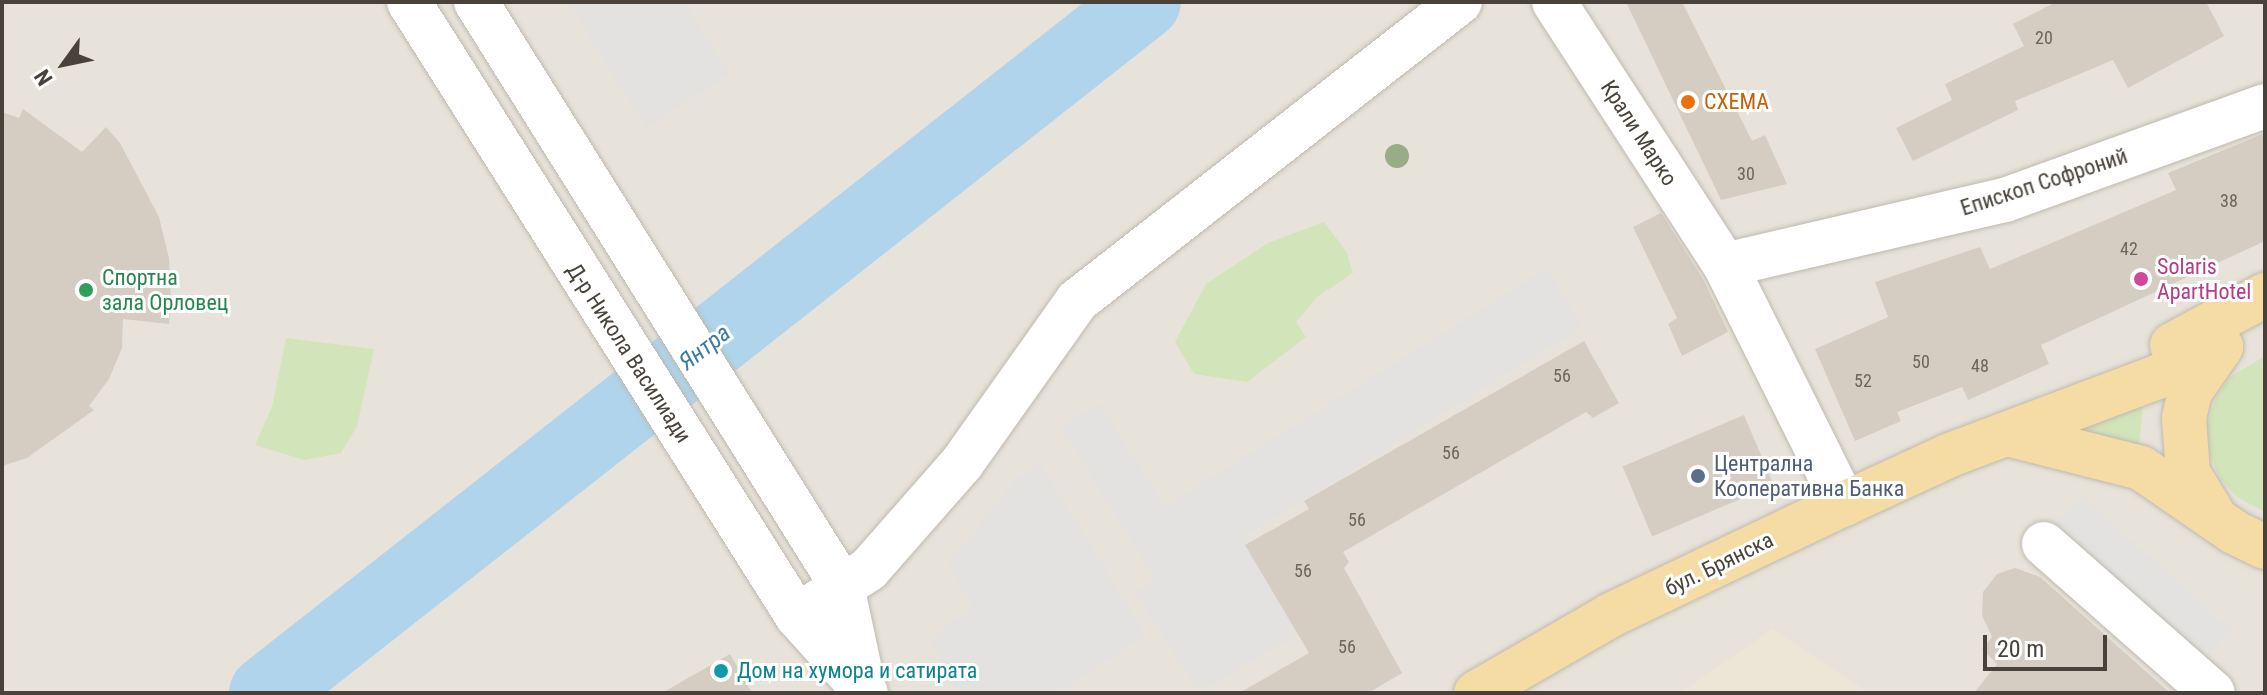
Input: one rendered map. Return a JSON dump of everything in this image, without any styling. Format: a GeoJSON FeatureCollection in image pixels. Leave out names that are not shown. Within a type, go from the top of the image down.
{"type":"FeatureCollection","features":[{"type":"Feature","properties":{"kind":"main road","name":"бул. Брянска"},"geometry":{"type":"LineString","coordinates":[[1476,693],[1611,615],[1968,448],[2265,295]]}},
{"type":"Feature","properties":{"kind":"main road","name":"бул. Брянска"},"geometry":{"type":"LineString","coordinates":[[1968,448],[2011,435],[2221,347],[2265,323]]}},
{"type":"Feature","properties":{"kind":"main road"},"geometry":{"type":"LineString","coordinates":[[2217,519],[2194,485],[2183,446],[2190,392],[2221,347]]}},
{"type":"Feature","properties":{"kind":"main road"},"geometry":{"type":"LineString","coordinates":[[2011,435],[2141,468],[2265,547]]}},
{"type":"Feature","properties":{"kind":"street","name":"Д-р Никола Василиади"},"geometry":{"type":"LineString","coordinates":[[409,2],[797,616],[865,692]]}},
{"type":"Feature","properties":{"kind":"street","name":"Д-р Никола Василиади"},"geometry":{"type":"LineString","coordinates":[[476,2],[842,586],[865,692]]}},
{"type":"Feature","properties":{"kind":"street"},"geometry":{"type":"LineString","coordinates":[[797,616],[869,569],[962,463],[1077,301],[1460,2]]}},
{"type":"Feature","properties":{"kind":"street","name":"Крали Марко"},"geometry":{"type":"LineString","coordinates":[[1554,2],[1725,265],[1844,504]]}},
{"type":"Feature","properties":{"kind":"street","name":"Епископ Софроний"},"geometry":{"type":"LineString","coordinates":[[1725,265],[2005,200],[2265,106]]}},
{"type":"Feature","properties":{"kind":"street"},"geometry":{"type":"LineString","coordinates":[[2044,544],[2213,693]]}},
{"type":"Feature","properties":{"kind":"shaded area"},"geometry":{"type":"Polygon","coordinates":[[[2,2],[2265,2],[2265,693],[2,693],[2,2]]]}},
{"type":"Feature","properties":{"kind":"shaded area"},"geometry":{"type":"Polygon","coordinates":[[[567,2],[685,2],[730,74],[646,129],[567,2]]]}},
{"type":"Feature","properties":{"kind":"shaded area"},"geometry":{"type":"Polygon","coordinates":[[[1547,268],[1583,327],[1243,538],[1302,633],[1198,693],[1135,592],[1155,579],[1060,427],[1100,403],[1165,506],[1547,268]]]}},
{"type":"Feature","properties":{"kind":"shaded area"},"geometry":{"type":"Polygon","coordinates":[[[1040,462],[1146,635],[1058,693],[958,693],[929,640],[972,607],[948,563],[1015,479],[1040,462]]]}},
{"type":"Feature","properties":{"kind":"shaded area"},"geometry":{"type":"Polygon","coordinates":[[[2081,495],[2232,631],[2206,660],[2055,524],[2081,495]]]}},
{"type":"Feature","properties":{"kind":"shaded area"},"geometry":{"type":"Polygon","coordinates":[[[1772,629],[1868,693],[1681,693],[1772,629]]]}},
{"type":"Feature","properties":{"kind":"green space"},"geometry":{"type":"Polygon","coordinates":[[[1324,222],[1346,251],[1353,273],[1317,297],[1296,322],[1306,337],[1247,382],[1194,374],[1175,342],[1206,284],[1268,243],[1324,222]]]}},
{"type":"Feature","properties":{"kind":"green space"},"geometry":{"type":"Polygon","coordinates":[[[286,338],[374,349],[357,426],[341,453],[304,460],[255,445],[272,407],[286,338]]]}},
{"type":"Feature","properties":{"kind":"green space"},"geometry":{"type":"Polygon","coordinates":[[[2265,356],[2265,512],[2237,497],[2219,477],[2209,452],[2207,425],[2215,399],[2230,377],[2265,356]]]}},
{"type":"Feature","properties":{"kind":"green space"},"geometry":{"type":"Polygon","coordinates":[[[2143,406],[2139,445],[2073,430],[2143,406]]]}},
{"type":"Feature","properties":{"kind":"building"},"geometry":{"type":"Polygon","coordinates":[[[1626,2],[1682,2],[1752,141],[1765,135],[1787,184],[1721,200],[1626,2]]]}},
{"type":"Feature","properties":{"kind":"building"},"geometry":{"type":"Polygon","coordinates":[[[2056,2],[2206,2],[2224,36],[2128,88],[2113,60],[2015,101],[2018,110],[1913,161],[1896,128],[1952,100],[1945,84],[2024,46],[2013,24],[2056,2]]]}},
{"type":"Feature","properties":{"kind":"building","name":"Спортна зала Орловец"},"geometry":{"type":"Polygon","coordinates":[[[23,109],[82,152],[106,127],[120,143],[159,217],[169,258],[171,301],[169,324],[123,319],[122,348],[109,379],[89,406],[94,410],[27,458],[2,466],[2,112],[19,118],[23,109]]]}},
{"type":"Feature","properties":{"kind":"building"},"geometry":{"type":"Polygon","coordinates":[[[2265,133],[2265,241],[2041,345],[2049,364],[1968,400],[1962,387],[1897,412],[1901,421],[1855,441],[1815,349],[1888,317],[1875,282],[1980,247],[1990,269],[2176,190],[2168,173],[2265,133]]]}},
{"type":"Feature","properties":{"kind":"building"},"geometry":{"type":"Polygon","coordinates":[[[1661,213],[1703,279],[1728,332],[1682,356],[1668,324],[1677,318],[1633,227],[1661,213]]]}},
{"type":"Feature","properties":{"kind":"building"},"geometry":{"type":"Polygon","coordinates":[[[1584,341],[1619,403],[1593,418],[1586,412],[1343,552],[1349,562],[1344,568],[1402,673],[1368,693],[1239,693],[1309,653],[1245,545],[1309,509],[1304,501],[1584,341]]]}},
{"type":"Feature","properties":{"kind":"building","name":"Централна Кооперативна Банка"},"geometry":{"type":"Polygon","coordinates":[[[1744,415],[1774,485],[1652,537],[1622,467],[1744,415]]]}},
{"type":"Feature","properties":{"kind":"building"},"geometry":{"type":"Polygon","coordinates":[[[2015,568],[2040,577],[2170,693],[1974,693],[1997,664],[1982,649],[1992,637],[1982,615],[1983,592],[1997,574],[2015,568]]]}},
{"type":"Feature","properties":{"kind":"building","name":"Дом на хумора и сатирата"},"geometry":{"type":"Polygon","coordinates":[[[730,654],[752,693],[662,693],[730,654]]]}},
{"type":"Feature","properties":{"kind":"waterway","name":"Янтра"},"geometry":{"type":"LineString","coordinates":[[266,693],[1144,2]]}},
{"type":"Feature","properties":{"kind":"place","name":"СХЕМА"},"geometry":{"type":"Point","coordinates":[1688,102]}},
{"type":"Feature","properties":{"kind":"place","name":"Solaris ApartHotel"},"geometry":{"type":"Point","coordinates":[2141,279]}},
{"type":"Feature","properties":{"kind":"place","name":"Спортна зала Орловец"},"geometry":{"type":"Point","coordinates":[86,290]}},
{"type":"Feature","properties":{"kind":"place","name":"Централна Кооперативна Банка"},"geometry":{"type":"Point","coordinates":[1698,476]}},
{"type":"Feature","properties":{"kind":"place","name":"Дом на хумора и сатирата"},"geometry":{"type":"Point","coordinates":[721,671]}}]}
